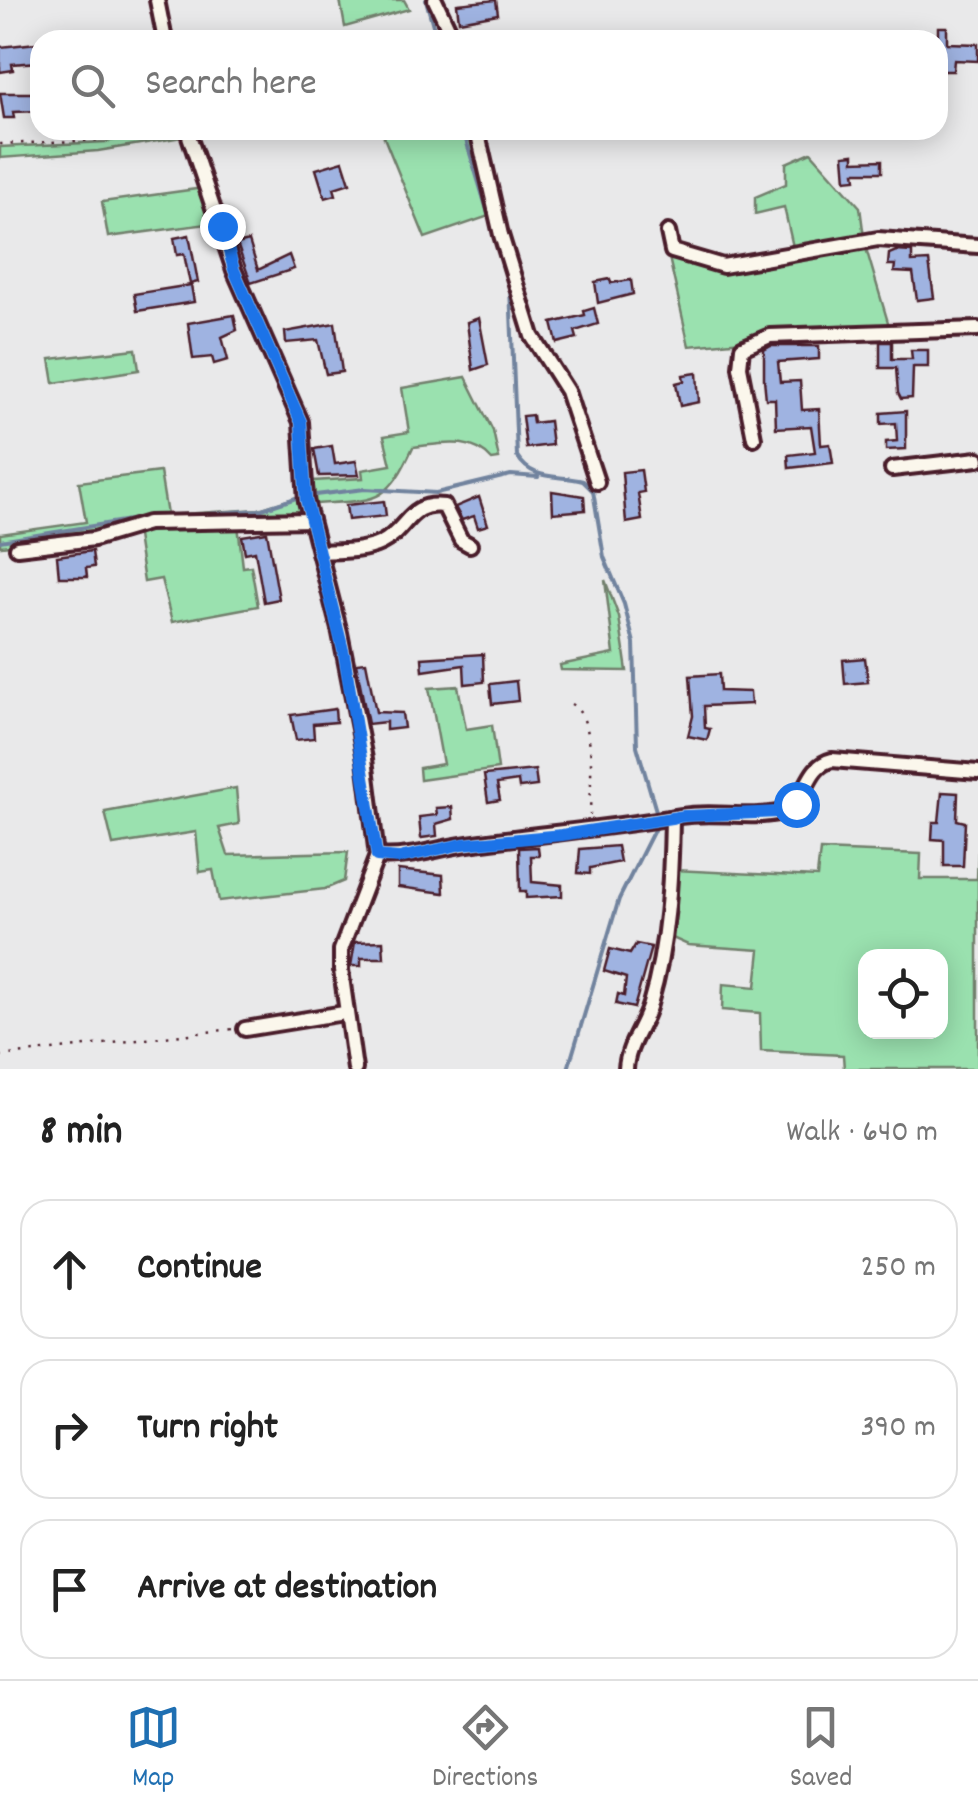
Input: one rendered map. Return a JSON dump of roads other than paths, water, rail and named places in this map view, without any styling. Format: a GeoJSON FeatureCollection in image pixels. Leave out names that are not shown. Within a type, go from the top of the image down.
{"type":"FeatureCollection","features":[{"type":"Feature","properties":{"kind":"street"},"geometry":{"type":"LineString","coordinates":[[157,0],[163,30]]}},
{"type":"Feature","properties":{"kind":"street"},"geometry":{"type":"LineString","coordinates":[[435,0],[449,30]]}},
{"type":"Feature","properties":{"kind":"street"},"geometry":{"type":"LineString","coordinates":[[190,140],[234,270],[301,422],[311,520],[364,759],[377,856],[341,950],[344,1013],[355,1069]]}},
{"type":"Feature","properties":{"kind":"street"},"geometry":{"type":"LineString","coordinates":[[479,140],[501,235],[532,336],[543,360],[566,391],[597,482]]}},
{"type":"Feature","properties":{"kind":"street"},"geometry":{"type":"LineString","coordinates":[[668,232],[672,251],[723,266],[878,239],[978,246]]}},
{"type":"Feature","properties":{"kind":"street"},"geometry":{"type":"LineString","coordinates":[[754,438],[740,367],[742,348],[750,342],[770,336],[978,329]]}},
{"type":"Feature","properties":{"kind":"street"},"geometry":{"type":"LineString","coordinates":[[892,468],[978,460]]}},
{"type":"Feature","properties":{"kind":"street"},"geometry":{"type":"LineString","coordinates":[[319,552],[366,549],[384,542],[418,507],[433,504],[444,506],[460,540],[470,544]]}},
{"type":"Feature","properties":{"kind":"street"},"geometry":{"type":"LineString","coordinates":[[17,548],[94,539],[148,524],[311,520]]}},
{"type":"Feature","properties":{"kind":"street"},"geometry":{"type":"LineString","coordinates":[[377,856],[399,858],[463,844],[661,820],[785,811],[799,800],[817,767],[832,760],[978,772]]}},
{"type":"Feature","properties":{"kind":"street"},"geometry":{"type":"LineString","coordinates":[[626,1069],[626,1058],[650,1006],[663,946],[671,883],[661,820]]}},
{"type":"Feature","properties":{"kind":"street"},"geometry":{"type":"LineString","coordinates":[[245,1029],[344,1013]]}},
{"type":"Feature","properties":{"kind":"waterway"},"geometry":{"type":"LineString","coordinates":[[426,0],[434,30]]}},
{"type":"Feature","properties":{"kind":"waterway"},"geometry":{"type":"LineString","coordinates":[[466,140],[496,240]]}},
{"type":"Feature","properties":{"kind":"waterway"},"geometry":{"type":"LineString","coordinates":[[504,264],[510,287],[517,456],[530,470],[583,481],[593,491],[604,557],[624,604],[634,643],[637,746],[656,811],[654,830],[619,899],[568,1069]]}},
{"type":"Feature","properties":{"kind":"waterway"},"geometry":{"type":"LineString","coordinates":[[315,495],[365,489],[436,493],[511,475],[538,477]]}},
{"type":"Feature","properties":{"kind":"waterway"},"geometry":{"type":"LineString","coordinates":[[167,517],[259,510],[296,498]]}},
{"type":"Feature","properties":{"kind":"waterway"},"geometry":{"type":"LineString","coordinates":[[0,541],[142,518]]}}]}
